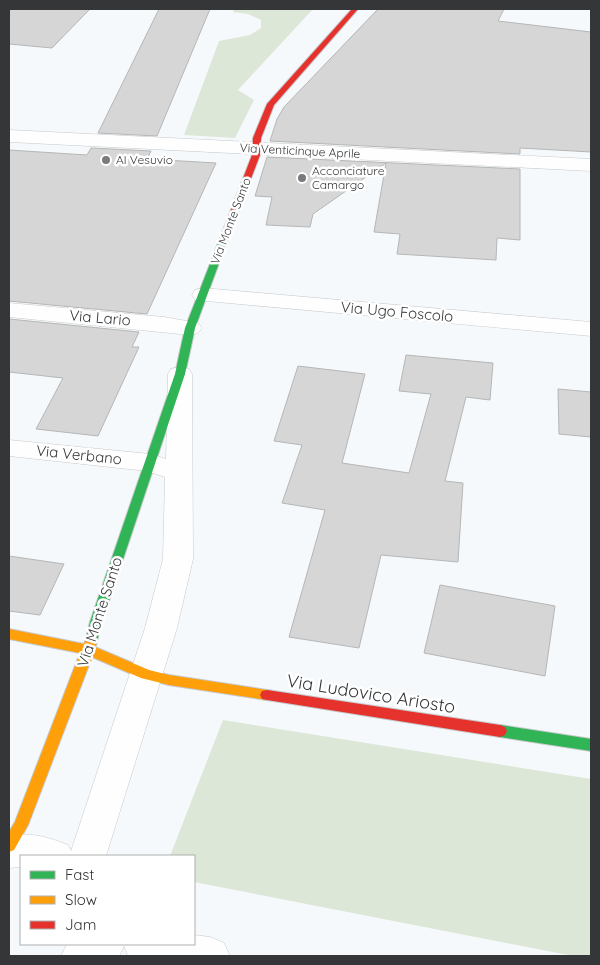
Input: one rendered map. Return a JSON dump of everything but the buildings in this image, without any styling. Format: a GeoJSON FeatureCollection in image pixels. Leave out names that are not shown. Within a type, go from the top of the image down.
{"type":"FeatureCollection","features":[{"type":"Feature","properties":{"kind":"street","name":"Via Monte Santo"},"geometry":{"type":"LineString","coordinates":[[9,845],[21,825],[89,650],[96,622],[180,374],[190,328],[256,155],[257,138],[271,104],[355,9]]}},
{"type":"Feature","properties":{"kind":"street","name":"Via Venticinque Aprile"},"geometry":{"type":"LineString","coordinates":[[9,136],[591,165]]}},
{"type":"Feature","properties":{"kind":"street","name":"Via Ugo Foscolo"},"geometry":{"type":"LineString","coordinates":[[203,295],[591,329]]}},
{"type":"Feature","properties":{"kind":"street","name":"Via Lario"},"geometry":{"type":"LineString","coordinates":[[9,310],[190,328]]}},
{"type":"Feature","properties":{"kind":"street","name":"Via Monte Santo"},"geometry":{"type":"LineString","coordinates":[[88,855],[163,619],[178,560],[180,374]]}},
{"type":"Feature","properties":{"kind":"street","name":"Via Verbano"},"geometry":{"type":"LineString","coordinates":[[9,448],[150,463],[180,473]]}},
{"type":"Feature","properties":{"kind":"street","name":"Via Ludovico Ariosto"},"geometry":{"type":"LineString","coordinates":[[9,634],[89,650],[146,674],[169,680],[591,745]]}},
{"type":"Feature","properties":{"kind":"street"},"geometry":{"type":"LineString","coordinates":[[9,852],[31,851],[50,855]]}},
{"type":"Feature","properties":{"kind":"street"},"geometry":{"type":"LineString","coordinates":[[80,956],[86,945]]}},
{"type":"Feature","properties":{"kind":"street"},"geometry":{"type":"LineString","coordinates":[[80,956],[102,945]]}},
{"type":"Feature","properties":{"kind":"street"},"geometry":{"type":"LineString","coordinates":[[148,945],[210,956]]}},
{"type":"Feature","properties":{"kind":"green space"},"geometry":{"type":"Polygon","coordinates":[[[234,9],[313,9],[238,90],[254,100],[235,138],[184,135],[219,41],[250,35],[261,28],[261,20],[248,14],[233,12],[234,9]]]}},
{"type":"Feature","properties":{"kind":"green space"},"geometry":{"type":"Polygon","coordinates":[[[223,720],[591,779],[591,956],[573,956],[195,882],[195,855],[170,855],[223,720]]]}},
{"type":"Feature","properties":{"kind":"traffic: fast"},"geometry":{"type":"LineString","coordinates":[[91,642],[96,622],[180,374],[190,328],[228,228]]}},
{"type":"Feature","properties":{"kind":"traffic: fast"},"geometry":{"type":"LineString","coordinates":[[500,731],[591,745]]}},
{"type":"Feature","properties":{"kind":"traffic: slow"},"geometry":{"type":"LineString","coordinates":[[9,634],[89,650],[146,674],[169,680],[267,695]]}},
{"type":"Feature","properties":{"kind":"traffic: slow"},"geometry":{"type":"LineString","coordinates":[[9,845],[21,825],[91,642]]}},
{"type":"Feature","properties":{"kind":"traffic: jam"},"geometry":{"type":"LineString","coordinates":[[228,228],[256,155],[257,138],[271,104],[355,9]]}},
{"type":"Feature","properties":{"kind":"traffic: jam"},"geometry":{"type":"LineString","coordinates":[[267,695],[500,731]]}},
{"type":"Feature","properties":{"kind":"place","name":"Al Vesuvio"},"geometry":{"type":"Point","coordinates":[106,160]}},
{"type":"Feature","properties":{"kind":"place","name":"Acconciature Camargo"},"geometry":{"type":"Point","coordinates":[302,178]}}]}
